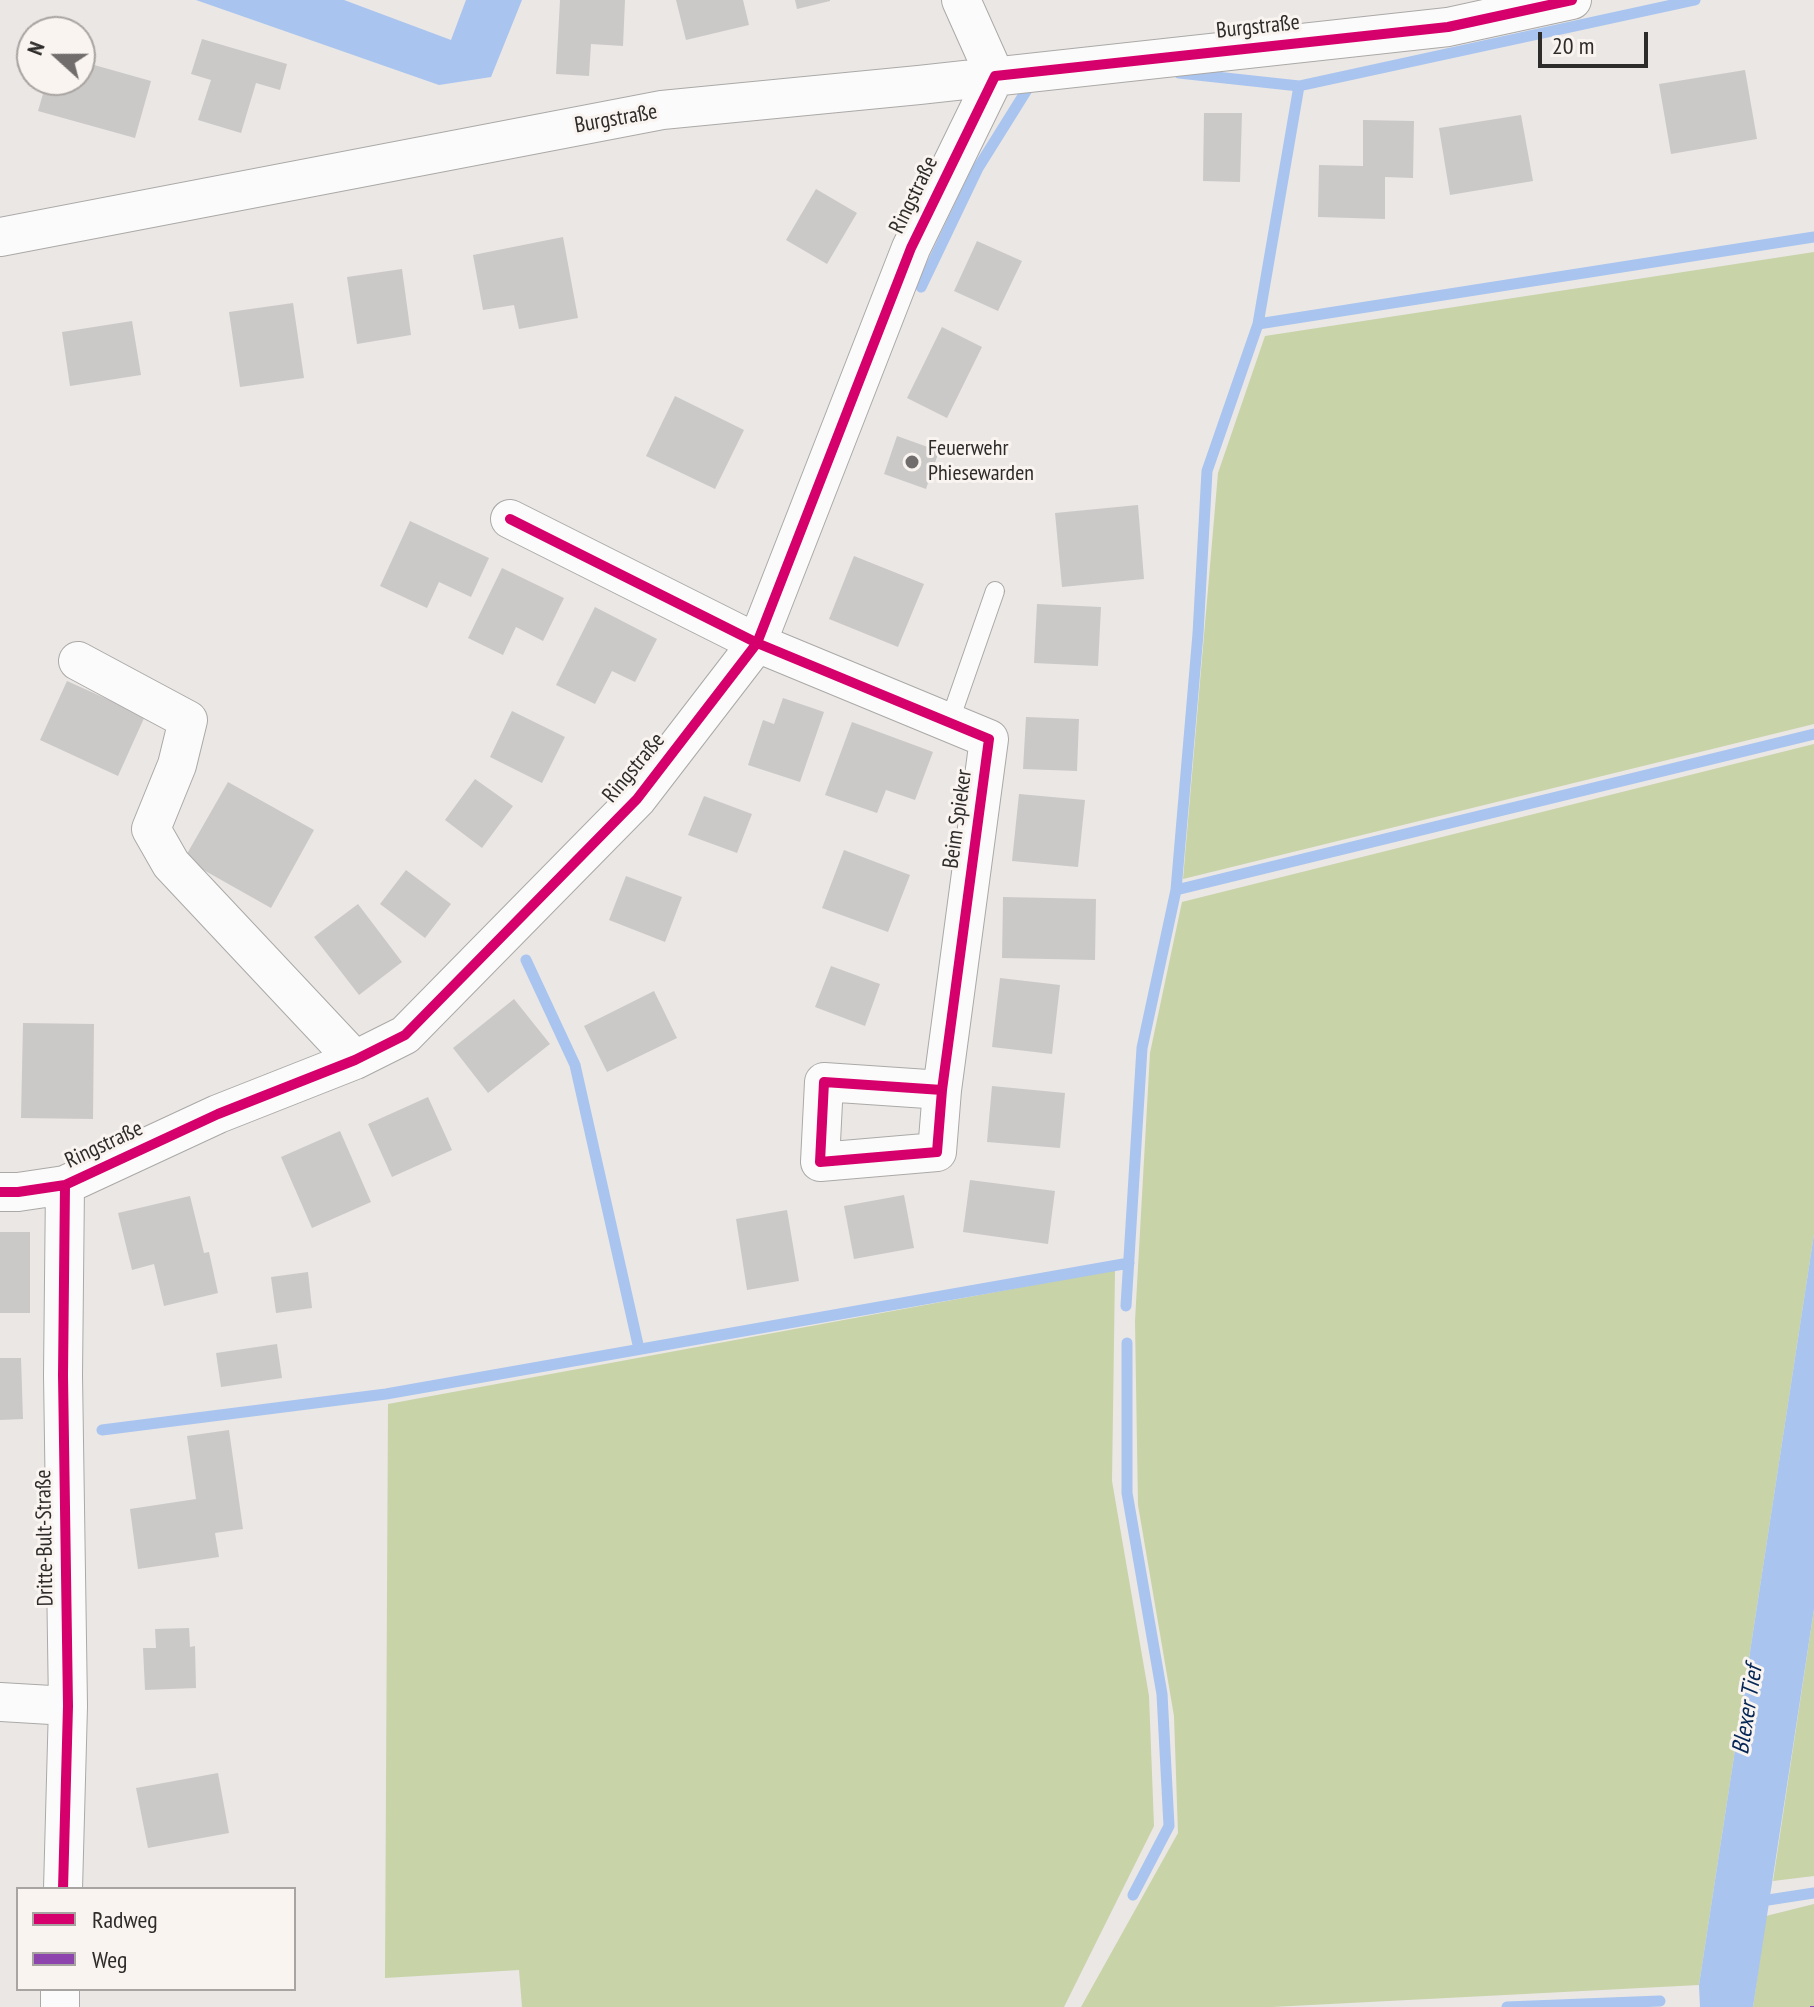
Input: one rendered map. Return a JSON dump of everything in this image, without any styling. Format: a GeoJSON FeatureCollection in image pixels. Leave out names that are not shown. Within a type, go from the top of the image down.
{"type":"FeatureCollection","features":[{"type":"Feature","properties":{"kind":"street"},"geometry":{"type":"LineString","coordinates":[[961,0],[995,76]]}},
{"type":"Feature","properties":{"kind":"street","name":"Burgstraße"},"geometry":{"type":"LineString","coordinates":[[0,237],[662,110],[1448,27],[1572,0]]}},
{"type":"Feature","properties":{"kind":"street","name":"Ringstraße"},"geometry":{"type":"LineString","coordinates":[[0,1192],[65,1185],[218,1114],[355,1060],[405,1035],[637,799],[757,643],[911,248],[995,76]]}},
{"type":"Feature","properties":{"kind":"street","name":"Beim Spieker"},"geometry":{"type":"LineString","coordinates":[[510,519],[757,643],[989,739],[942,1090],[937,1152],[820,1162],[824,1082],[942,1090]]}},
{"type":"Feature","properties":{"kind":"street"},"geometry":{"type":"LineString","coordinates":[[78,661],[188,720],[177,765],[151,829],[171,864],[355,1060]]}},
{"type":"Feature","properties":{"kind":"street","name":"Dritte-Bult-Straße"},"geometry":{"type":"LineString","coordinates":[[63,1887],[68,1706],[63,1375],[65,1185]]}},
{"type":"Feature","properties":{"kind":"street"},"geometry":{"type":"LineString","coordinates":[[0,1702],[68,1706]]}},
{"type":"Feature","properties":{"kind":"lane"},"geometry":{"type":"LineString","coordinates":[[949,723],[995,591]]}},
{"type":"Feature","properties":{"kind":"green space"},"geometry":{"type":"Polygon","coordinates":[[[1814,252],[1814,724],[1183,879],[1218,473],[1265,336],[1814,252]]]}},
{"type":"Feature","properties":{"kind":"green space"},"geometry":{"type":"Polygon","coordinates":[[[1814,744],[1814,1234],[1699,1985],[1272,2007],[1081,2007],[1178,1833],[1174,1716],[1138,1505],[1135,1321],[1150,1053],[1182,902],[1814,744]]]}},
{"type":"Feature","properties":{"kind":"green space"},"geometry":{"type":"Polygon","coordinates":[[[1115,1270],[1112,1481],[1149,1696],[1154,1826],[1064,2007],[522,2007],[519,1970],[385,1978],[388,1404],[1115,1270]]]}},
{"type":"Feature","properties":{"kind":"green space"},"geometry":{"type":"Polygon","coordinates":[[[1814,1609],[1814,1876],[1773,1881],[1814,1609]]]}},
{"type":"Feature","properties":{"kind":"green space"},"geometry":{"type":"Polygon","coordinates":[[[1814,1904],[1814,2007],[1753,2007],[1766,1916],[1814,1904]]]}},
{"type":"Feature","properties":{"kind":"water"},"geometry":{"type":"Polygon","coordinates":[[[196,0],[344,0],[451,40],[466,0],[522,0],[491,77],[439,85],[196,0]]]}},
{"type":"Feature","properties":{"kind":"water","name":"Blexer Tief"},"geometry":{"type":"Polygon","coordinates":[[[1814,1234],[1814,1609],[1753,2007],[1700,2007],[1699,1985],[1814,1234]]]}},
{"type":"Feature","properties":{"kind":"building"},"geometry":{"type":"Polygon","coordinates":[[[560,0],[625,0],[623,46],[591,44],[589,76],[556,74],[560,0]]]}},
{"type":"Feature","properties":{"kind":"building"},"geometry":{"type":"Polygon","coordinates":[[[676,0],[743,0],[749,25],[686,40],[676,0]]]}},
{"type":"Feature","properties":{"kind":"building"},"geometry":{"type":"Polygon","coordinates":[[[795,0],[830,0],[830,1],[797,9],[795,0]]]}},
{"type":"Feature","properties":{"kind":"building"},"geometry":{"type":"Polygon","coordinates":[[[202,39],[287,64],[280,90],[256,83],[241,133],[198,120],[211,80],[191,74],[202,39]]]}},
{"type":"Feature","properties":{"kind":"building"},"geometry":{"type":"Polygon","coordinates":[[[96,66],[151,81],[135,138],[38,111],[42,96],[96,96],[96,66]]]}},
{"type":"Feature","properties":{"kind":"building"},"geometry":{"type":"Polygon","coordinates":[[[1745,70],[1757,139],[1671,154],[1659,84],[1745,70]]]}},
{"type":"Feature","properties":{"kind":"building"},"geometry":{"type":"Polygon","coordinates":[[[1204,113],[1242,113],[1240,182],[1203,181],[1204,113]]]}},
{"type":"Feature","properties":{"kind":"building"},"geometry":{"type":"Polygon","coordinates":[[[1521,115],[1533,181],[1450,195],[1439,128],[1521,115]]]}},
{"type":"Feature","properties":{"kind":"building"},"geometry":{"type":"Polygon","coordinates":[[[1363,120],[1414,121],[1413,178],[1385,177],[1385,219],[1318,217],[1319,165],[1363,166],[1363,120]]]}},
{"type":"Feature","properties":{"kind":"building"},"geometry":{"type":"Polygon","coordinates":[[[816,189],[857,213],[827,264],[786,240],[816,189]]]}},
{"type":"Feature","properties":{"kind":"building"},"geometry":{"type":"Polygon","coordinates":[[[563,237],[578,318],[519,329],[514,305],[483,310],[473,255],[563,237]]]}},
{"type":"Feature","properties":{"kind":"building"},"geometry":{"type":"Polygon","coordinates":[[[977,241],[1022,261],[998,311],[954,291],[977,241]]]}},
{"type":"Feature","properties":{"kind":"building"},"geometry":{"type":"Polygon","coordinates":[[[402,269],[411,335],[357,344],[347,277],[402,269]]]}},
{"type":"Feature","properties":{"kind":"building"},"geometry":{"type":"Polygon","coordinates":[[[293,303],[304,378],[240,387],[229,312],[293,303]]]}},
{"type":"Feature","properties":{"kind":"building"},"geometry":{"type":"Polygon","coordinates":[[[132,321],[141,375],[70,386],[62,332],[132,321]]]}},
{"type":"Feature","properties":{"kind":"building"},"geometry":{"type":"Polygon","coordinates":[[[942,327],[982,347],[947,418],[907,398],[942,327]]]}},
{"type":"Feature","properties":{"kind":"building"},"geometry":{"type":"Polygon","coordinates":[[[675,396],[744,430],[715,489],[646,456],[675,396]]]}},
{"type":"Feature","properties":{"kind":"building","name":"Feuerwehr Phiesewarden"},"geometry":{"type":"Polygon","coordinates":[[[897,436],[939,451],[926,489],[884,474],[897,436]]]}},
{"type":"Feature","properties":{"kind":"building"},"geometry":{"type":"Polygon","coordinates":[[[1138,505],[1144,579],[1062,587],[1055,513],[1138,505]]]}},
{"type":"Feature","properties":{"kind":"building"},"geometry":{"type":"Polygon","coordinates":[[[410,521],[489,558],[471,597],[439,582],[427,608],[380,586],[410,521]]]}},
{"type":"Feature","properties":{"kind":"building"},"geometry":{"type":"Polygon","coordinates":[[[854,556],[924,584],[898,647],[829,619],[854,556]]]}},
{"type":"Feature","properties":{"kind":"building"},"geometry":{"type":"Polygon","coordinates":[[[502,568],[564,598],[543,641],[516,627],[503,655],[468,638],[502,568]]]}},
{"type":"Feature","properties":{"kind":"building"},"geometry":{"type":"Polygon","coordinates":[[[1037,604],[1101,607],[1098,666],[1034,663],[1037,604]]]}},
{"type":"Feature","properties":{"kind":"building"},"geometry":{"type":"Polygon","coordinates":[[[595,607],[657,639],[635,682],[612,671],[595,704],[556,685],[595,607]]]}},
{"type":"Feature","properties":{"kind":"building"},"geometry":{"type":"Polygon","coordinates":[[[67,681],[145,716],[118,776],[40,740],[67,681]]]}},
{"type":"Feature","properties":{"kind":"building"},"geometry":{"type":"Polygon","coordinates":[[[783,698],[824,712],[800,782],[748,765],[763,720],[774,724],[783,698]]]}},
{"type":"Feature","properties":{"kind":"building"},"geometry":{"type":"Polygon","coordinates":[[[512,711],[565,737],[542,783],[490,757],[512,711]]]}},
{"type":"Feature","properties":{"kind":"building"},"geometry":{"type":"Polygon","coordinates":[[[1026,717],[1079,719],[1077,771],[1023,769],[1026,717]]]}},
{"type":"Feature","properties":{"kind":"building"},"geometry":{"type":"Polygon","coordinates":[[[852,722],[933,752],[915,800],[886,790],[877,813],[825,795],[852,722]]]}},
{"type":"Feature","properties":{"kind":"building"},"geometry":{"type":"Polygon","coordinates":[[[475,779],[513,806],[482,848],[445,820],[475,779]]]}},
{"type":"Feature","properties":{"kind":"building"},"geometry":{"type":"Polygon","coordinates":[[[228,782],[314,830],[271,908],[184,859],[228,782]]]}},
{"type":"Feature","properties":{"kind":"building"},"geometry":{"type":"Polygon","coordinates":[[[1019,794],[1085,800],[1078,867],[1012,861],[1019,794]]]}},
{"type":"Feature","properties":{"kind":"building"},"geometry":{"type":"Polygon","coordinates":[[[704,796],[752,814],[737,853],[688,835],[704,796]]]}},
{"type":"Feature","properties":{"kind":"building"},"geometry":{"type":"Polygon","coordinates":[[[844,850],[910,875],[888,932],[822,908],[844,850]]]}},
{"type":"Feature","properties":{"kind":"building"},"geometry":{"type":"Polygon","coordinates":[[[406,870],[451,904],[425,938],[380,904],[406,870]]]}},
{"type":"Feature","properties":{"kind":"building"},"geometry":{"type":"Polygon","coordinates":[[[626,876],[682,897],[665,942],[609,920],[626,876]]]}},
{"type":"Feature","properties":{"kind":"building"},"geometry":{"type":"Polygon","coordinates":[[[1003,897],[1096,899],[1095,960],[1002,958],[1003,897]]]}},
{"type":"Feature","properties":{"kind":"building"},"geometry":{"type":"Polygon","coordinates":[[[358,904],[402,962],[359,995],[314,937],[358,904]]]}},
{"type":"Feature","properties":{"kind":"building"},"geometry":{"type":"Polygon","coordinates":[[[831,966],[880,984],[865,1026],[815,1007],[831,966]]]}},
{"type":"Feature","properties":{"kind":"building"},"geometry":{"type":"Polygon","coordinates":[[[1000,978],[1060,985],[1052,1054],[992,1047],[1000,978]]]}},
{"type":"Feature","properties":{"kind":"building"},"geometry":{"type":"Polygon","coordinates":[[[654,991],[677,1038],[607,1072],[584,1026],[654,991]]]}},
{"type":"Feature","properties":{"kind":"building"},"geometry":{"type":"Polygon","coordinates":[[[514,999],[550,1044],[488,1093],[453,1048],[514,999]]]}},
{"type":"Feature","properties":{"kind":"building"},"geometry":{"type":"Polygon","coordinates":[[[23,1023],[94,1024],[93,1119],[21,1118],[23,1023]]]}},
{"type":"Feature","properties":{"kind":"building"},"geometry":{"type":"Polygon","coordinates":[[[992,1086],[1065,1093],[1060,1148],[987,1142],[992,1086]]]}},
{"type":"Feature","properties":{"kind":"building"},"geometry":{"type":"Polygon","coordinates":[[[428,1097],[452,1150],[392,1177],[368,1124],[428,1097]]]}},
{"type":"Feature","properties":{"kind":"building"},"geometry":{"type":"Polygon","coordinates":[[[340,1131],[371,1202],[312,1228],[281,1157],[340,1131]]]}},
{"type":"Feature","properties":{"kind":"building"},"geometry":{"type":"Polygon","coordinates":[[[970,1180],[1055,1191],[1048,1244],[963,1232],[970,1180]]]}},
{"type":"Feature","properties":{"kind":"building"},"geometry":{"type":"Polygon","coordinates":[[[904,1195],[914,1248],[854,1259],[844,1206],[904,1195]]]}},
{"type":"Feature","properties":{"kind":"building"},"geometry":{"type":"Polygon","coordinates":[[[190,1196],[204,1253],[209,1252],[218,1293],[164,1306],[154,1264],[132,1270],[118,1213],[190,1196]]]}},
{"type":"Feature","properties":{"kind":"building"},"geometry":{"type":"Polygon","coordinates":[[[787,1210],[799,1281],[747,1290],[736,1219],[787,1210]]]}},
{"type":"Feature","properties":{"kind":"building"},"geometry":{"type":"Polygon","coordinates":[[[0,1232],[30,1232],[30,1313],[0,1313],[0,1232]]]}},
{"type":"Feature","properties":{"kind":"building"},"geometry":{"type":"Polygon","coordinates":[[[308,1272],[312,1308],[276,1313],[271,1277],[308,1272]]]}},
{"type":"Feature","properties":{"kind":"building"},"geometry":{"type":"Polygon","coordinates":[[[277,1344],[282,1378],[221,1387],[216,1353],[277,1344]]]}},
{"type":"Feature","properties":{"kind":"building"},"geometry":{"type":"Polygon","coordinates":[[[0,1358],[21,1358],[23,1419],[0,1420],[0,1358]]]}},
{"type":"Feature","properties":{"kind":"building"},"geometry":{"type":"Polygon","coordinates":[[[229,1430],[243,1529],[215,1533],[219,1557],[138,1569],[130,1509],[196,1499],[187,1436],[229,1430]]]}},
{"type":"Feature","properties":{"kind":"building"},"geometry":{"type":"Polygon","coordinates":[[[189,1628],[190,1647],[195,1646],[196,1688],[145,1690],[143,1648],[156,1648],[155,1629],[189,1628]]]}},
{"type":"Feature","properties":{"kind":"building"},"geometry":{"type":"Polygon","coordinates":[[[218,1773],[229,1833],[148,1848],[136,1788],[218,1773]]]}},
{"type":"Feature","properties":{"kind":"waterway"},"geometry":{"type":"LineString","coordinates":[[1179,73],[1299,86],[1695,0]]}},
{"type":"Feature","properties":{"kind":"waterway"},"geometry":{"type":"LineString","coordinates":[[921,287],[978,168],[1028,88],[1036,85]]}},
{"type":"Feature","properties":{"kind":"waterway"},"geometry":{"type":"LineString","coordinates":[[1126,1306],[1142,1048],[1176,890],[1198,634],[1207,471],[1258,324],[1299,86]]}},
{"type":"Feature","properties":{"kind":"waterway"},"geometry":{"type":"LineString","coordinates":[[1258,324],[1814,237]]}},
{"type":"Feature","properties":{"kind":"waterway"},"geometry":{"type":"LineString","coordinates":[[1176,890],[1814,734]]}},
{"type":"Feature","properties":{"kind":"waterway"},"geometry":{"type":"LineString","coordinates":[[526,960],[575,1065],[639,1349]]}},
{"type":"Feature","properties":{"kind":"waterway"},"geometry":{"type":"LineString","coordinates":[[102,1430],[386,1394],[1129,1263]]}},
{"type":"Feature","properties":{"kind":"waterway"},"geometry":{"type":"LineString","coordinates":[[1127,1343],[1127,1493],[1162,1694],[1169,1826],[1133,1895]]}},
{"type":"Feature","properties":{"kind":"waterway"},"geometry":{"type":"LineString","coordinates":[[1755,1902],[1814,1893]]}},
{"type":"Feature","properties":{"kind":"waterway"},"geometry":{"type":"LineString","coordinates":[[1507,2007],[1660,2001]]}},
{"type":"Feature","properties":{"kind":"cycle path"},"geometry":{"type":"LineString","coordinates":[[995,76],[1448,27],[1572,0]]}},
{"type":"Feature","properties":{"kind":"cycle path"},"geometry":{"type":"LineString","coordinates":[[0,1192],[65,1185],[218,1114],[355,1060],[405,1035],[637,799],[757,643],[911,248],[995,76]]}},
{"type":"Feature","properties":{"kind":"cycle path"},"geometry":{"type":"LineString","coordinates":[[510,519],[757,643],[989,739],[942,1090],[937,1152],[820,1162],[824,1082],[942,1090]]}},
{"type":"Feature","properties":{"kind":"cycle path"},"geometry":{"type":"LineString","coordinates":[[63,1887],[68,1706],[63,1375],[65,1185]]}},
{"type":"Feature","properties":{"kind":"place","name":"Feuerwehr Phiesewarden"},"geometry":{"type":"Point","coordinates":[912,462]}}]}
